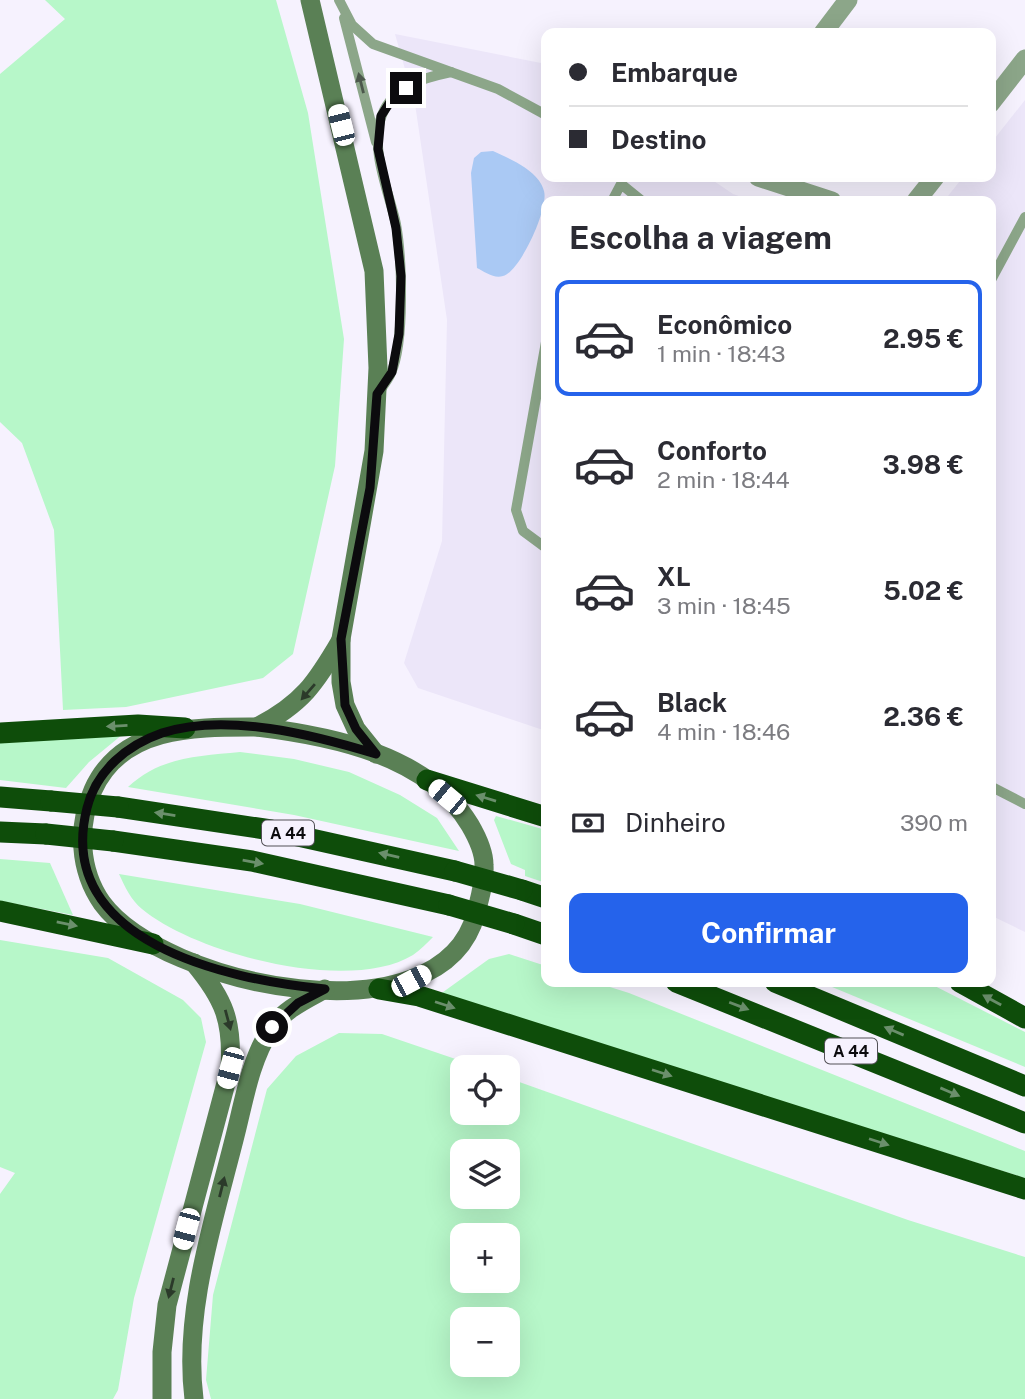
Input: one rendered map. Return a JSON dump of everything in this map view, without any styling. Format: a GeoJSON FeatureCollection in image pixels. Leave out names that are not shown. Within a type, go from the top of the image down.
{"type":"FeatureCollection","features":[{"type":"Feature","properties":{"kind":"highway"},"geometry":{"type":"LineString","coordinates":[[0,733],[138,725],[186,728]]}},
{"type":"Feature","properties":{"kind":"highway"},"geometry":{"type":"LineString","coordinates":[[427,780],[541,815]]}},
{"type":"Feature","properties":{"kind":"highway","name":"A 44"},"geometry":{"type":"LineString","coordinates":[[0,797],[118,807],[271,830],[455,871],[541,896]]}},
{"type":"Feature","properties":{"kind":"highway","name":"A 44"},"geometry":{"type":"LineString","coordinates":[[0,832],[113,841],[252,861],[449,905],[541,933]]}},
{"type":"Feature","properties":{"kind":"highway"},"geometry":{"type":"LineString","coordinates":[[0,911],[153,944]]}},
{"type":"Feature","properties":{"kind":"highway","name":"A 44"},"geometry":{"type":"LineString","coordinates":[[688,987],[1025,1123]]}},
{"type":"Feature","properties":{"kind":"highway","name":"A 44"},"geometry":{"type":"LineString","coordinates":[[787,987],[1025,1086]]}},
{"type":"Feature","properties":{"kind":"highway"},"geometry":{"type":"LineString","coordinates":[[969,987],[1025,1017]]}},
{"type":"Feature","properties":{"kind":"highway"},"geometry":{"type":"LineString","coordinates":[[379,989],[419,996],[1025,1189]]}},
{"type":"Feature","properties":{"kind":"main road"},"geometry":{"type":"LineString","coordinates":[[310,0],[374,271],[377,394],[370,488],[341,639],[345,705],[356,729],[376,754]]}},
{"type":"Feature","properties":{"kind":"main road"},"geometry":{"type":"LineString","coordinates":[[257,727],[303,699],[319,679],[341,639]]}},
{"type":"Feature","properties":{"kind":"main road"},"geometry":{"type":"LineString","coordinates":[[257,727],[293,732],[376,754],[427,780],[465,817],[478,840],[484,864],[482,891],[475,919],[461,946],[439,966],[411,981],[379,989],[325,989],[257,981],[193,962],[153,944],[123,923],[102,903],[88,876],[83,849],[83,821],[98,780],[117,757],[144,740],[186,728],[257,727]]}},
{"type":"Feature","properties":{"kind":"main road"},"geometry":{"type":"LineString","coordinates":[[162,1399],[162,1352],[167,1305],[230,1068],[232,1037],[221,1002],[212,985],[193,962]]}},
{"type":"Feature","properties":{"kind":"main road"},"geometry":{"type":"LineString","coordinates":[[194,1399],[192,1359],[204,1266],[253,1065],[272,1027],[285,1013],[325,989]]}},
{"type":"Feature","properties":{"kind":"street"},"geometry":{"type":"LineString","coordinates":[[827,28],[848,0]]}},
{"type":"Feature","properties":{"kind":"street"},"geometry":{"type":"LineString","coordinates":[[996,96],[1025,59]]}},
{"type":"Feature","properties":{"kind":"street"},"geometry":{"type":"LineString","coordinates":[[773,182],[817,196]]}},
{"type":"Feature","properties":{"kind":"street"},"geometry":{"type":"LineString","coordinates":[[920,196],[931,182]]}},
{"type":"Feature","properties":{"kind":"lane"},"geometry":{"type":"LineString","coordinates":[[339,1],[396,228],[401,276],[399,334],[392,372],[377,394]]}},
{"type":"Feature","properties":{"kind":"lane"},"geometry":{"type":"LineString","coordinates":[[339,1],[352,25],[373,44],[498,89],[541,112]]}},
{"type":"Feature","properties":{"kind":"lane"},"geometry":{"type":"LineString","coordinates":[[378,149],[381,116],[394,96],[417,79],[451,72]]}},
{"type":"Feature","properties":{"kind":"lane"},"geometry":{"type":"LineString","coordinates":[[620,182],[636,196]]}},
{"type":"Feature","properties":{"kind":"lane"},"geometry":{"type":"LineString","coordinates":[[996,271],[1025,217]]}},
{"type":"Feature","properties":{"kind":"lane"},"geometry":{"type":"LineString","coordinates":[[541,370],[516,510],[523,531],[541,544]]}},
{"type":"Feature","properties":{"kind":"lane"},"geometry":{"type":"LineString","coordinates":[[996,789],[1025,804]]}},
{"type":"Feature","properties":{"kind":"shaded area"},"geometry":{"type":"Polygon","coordinates":[[[395,34],[541,63],[541,182],[715,182],[739,196],[541,196],[541,729],[418,688],[404,663],[442,541],[447,320],[415,104],[395,34]]]}},
{"type":"Feature","properties":{"kind":"shaded area"},"geometry":{"type":"Polygon","coordinates":[[[1025,100],[1025,932],[996,918],[996,196],[948,196],[959,182],[996,182],[996,137],[1025,100]]]}},
{"type":"Feature","properties":{"kind":"green space"},"geometry":{"type":"Polygon","coordinates":[[[45,0],[276,0],[308,113],[344,339],[335,466],[293,654],[263,678],[126,707],[63,710],[54,530],[22,443],[0,422],[0,74],[65,19],[45,0]]]}},
{"type":"Feature","properties":{"kind":"green space"},"geometry":{"type":"Polygon","coordinates":[[[123,734],[89,762],[66,788],[0,780],[0,743],[123,734]]]}},
{"type":"Feature","properties":{"kind":"green space"},"geometry":{"type":"Polygon","coordinates":[[[240,752],[294,759],[349,772],[400,795],[437,818],[459,851],[294,815],[128,787],[153,769],[166,764],[195,757],[240,752]]]}},
{"type":"Feature","properties":{"kind":"green space"},"geometry":{"type":"Polygon","coordinates":[[[496,816],[541,829],[541,881],[525,876],[525,870],[511,864],[494,820],[496,816]]]}},
{"type":"Feature","properties":{"kind":"green space"},"geometry":{"type":"Polygon","coordinates":[[[0,859],[50,863],[73,915],[0,901],[0,859]]]}},
{"type":"Feature","properties":{"kind":"green space"},"geometry":{"type":"Polygon","coordinates":[[[119,874],[300,904],[433,937],[413,955],[385,966],[351,971],[274,964],[198,941],[167,925],[138,905],[119,874]]]}},
{"type":"Feature","properties":{"kind":"green space"},"geometry":{"type":"Polygon","coordinates":[[[0,940],[108,958],[183,1000],[201,1018],[206,1042],[134,1298],[118,1390],[113,1399],[0,1399],[0,1194],[15,1173],[0,1167],[0,940]]]}},
{"type":"Feature","properties":{"kind":"green space"},"geometry":{"type":"Polygon","coordinates":[[[509,954],[541,964],[541,987],[610,987],[629,993],[1025,1151],[1025,1178],[439,995],[489,959],[509,954]]]}},
{"type":"Feature","properties":{"kind":"green space"},"geometry":{"type":"Polygon","coordinates":[[[832,987],[937,987],[1025,1032],[1025,1067],[832,987]]]}},
{"type":"Feature","properties":{"kind":"green space"},"geometry":{"type":"Polygon","coordinates":[[[339,1033],[382,1034],[450,1057],[450,1125],[520,1125],[520,1082],[908,1220],[1025,1257],[1025,1399],[211,1399],[206,1380],[213,1295],[267,1089],[296,1056],[339,1033]]]}},
{"type":"Feature","properties":{"kind":"water"},"geometry":{"type":"Polygon","coordinates":[[[493,151],[515,162],[536,177],[544,191],[538,224],[525,252],[510,272],[500,277],[477,268],[471,173],[474,158],[481,152],[493,151]]]}},
{"type":"Feature","properties":{"kind":"route"},"geometry":{"type":"LineString","coordinates":[[272,1027],[298,1003],[325,989],[287,986],[230,974],[193,962],[153,944],[123,923],[102,903],[88,876],[83,849],[83,821],[98,780],[117,757],[144,740],[164,733],[186,728],[257,727],[293,732],[376,754],[356,729],[345,705],[341,682],[341,639],[370,488],[377,394],[392,372],[399,334],[401,276],[396,228],[378,149],[381,116],[394,96],[406,88]]}}]}
